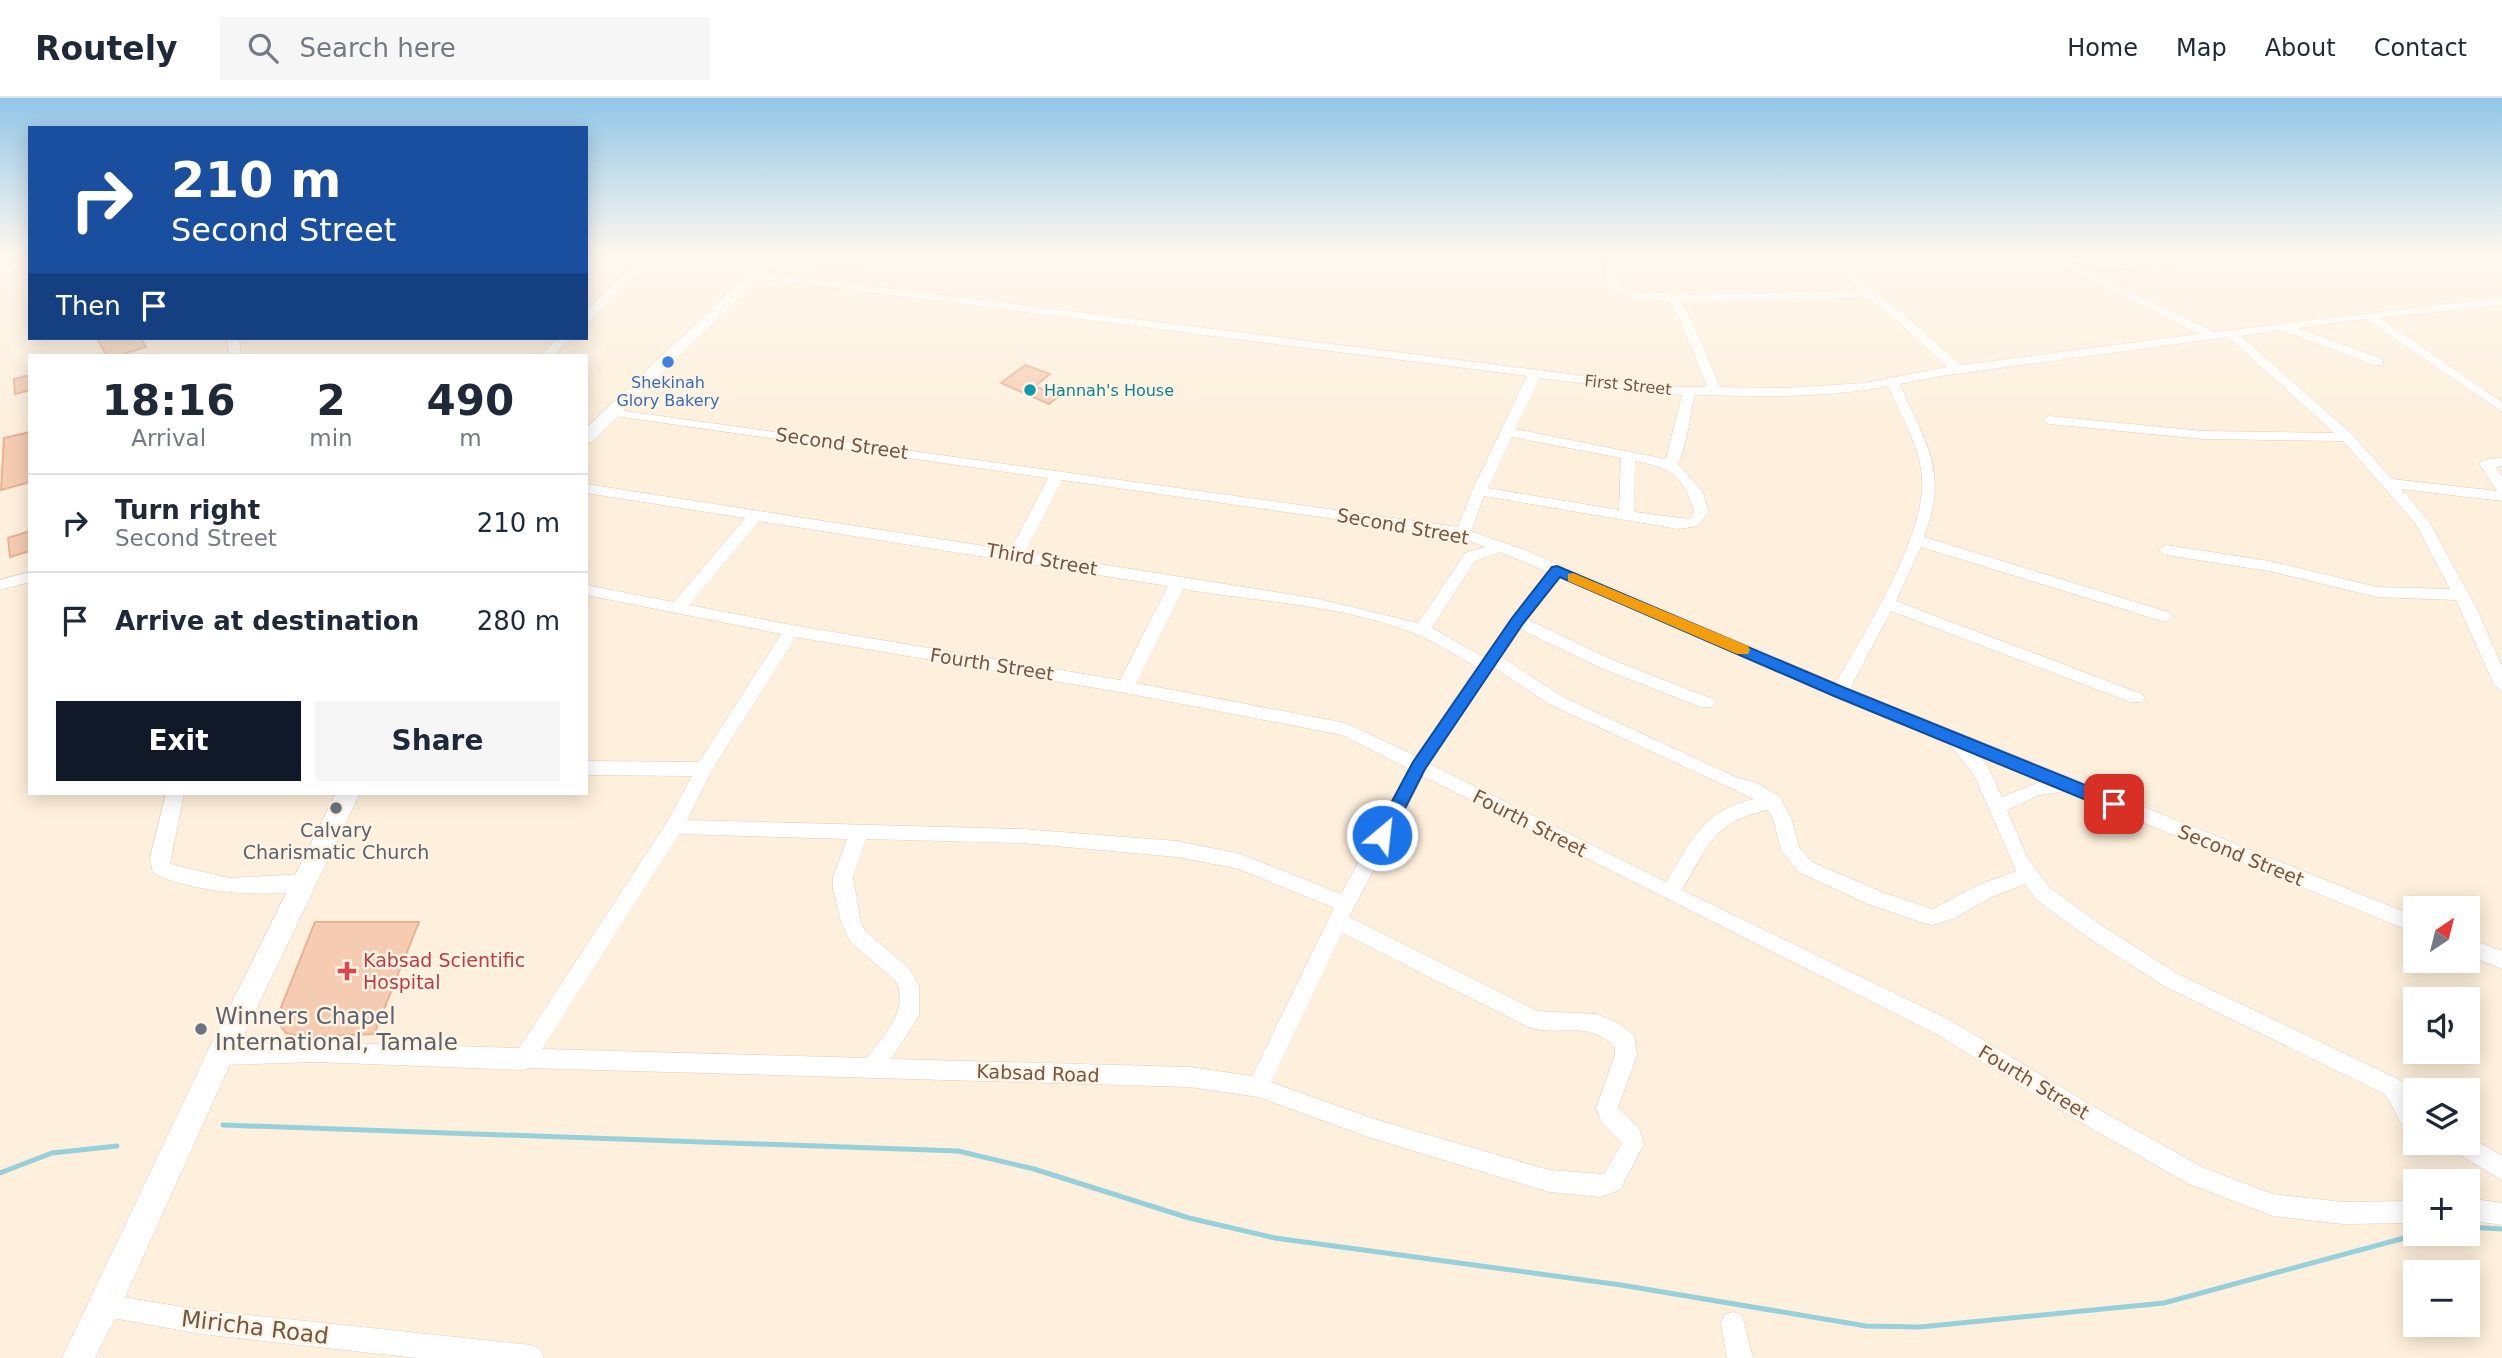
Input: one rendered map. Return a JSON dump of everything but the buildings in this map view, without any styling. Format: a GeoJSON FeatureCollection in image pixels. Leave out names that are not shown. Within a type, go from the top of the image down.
{"type":"FeatureCollection","features":[{"type":"Feature","properties":{"kind":"street"},"geometry":{"type":"LineString","coordinates":[[588,436],[714,315]]}},
{"type":"Feature","properties":{"kind":"street","name":"First Street"},"geometry":{"type":"LineString","coordinates":[[1074,315],[1655,390],[1690,391],[1822,391],[1864,387],[1958,370],[2368,315]]}},
{"type":"Feature","properties":{"kind":"street"},"geometry":{"type":"LineString","coordinates":[[1683,315],[1715,391]]}},
{"type":"Feature","properties":{"kind":"street"},"geometry":{"type":"LineString","coordinates":[[1897,315],[1958,370]]}},
{"type":"Feature","properties":{"kind":"street"},"geometry":{"type":"LineString","coordinates":[[2170,315],[2214,336]]}},
{"type":"Feature","properties":{"kind":"street"},"geometry":{"type":"LineString","coordinates":[[2368,315],[2502,408]]}},
{"type":"Feature","properties":{"kind":"street"},"geometry":{"type":"LineString","coordinates":[[2284,327],[2378,362]]}},
{"type":"Feature","properties":{"kind":"street"},"geometry":{"type":"LineString","coordinates":[[2232,334],[2347,437],[2421,521],[2461,595],[2502,685]]}},
{"type":"Feature","properties":{"kind":"street"},"geometry":{"type":"LineString","coordinates":[[548,354],[563,340]]}},
{"type":"Feature","properties":{"kind":"street"},"geometry":{"type":"LineString","coordinates":[[1463,533],[1479,491],[1535,374]]}},
{"type":"Feature","properties":{"kind":"street"},"geometry":{"type":"LineString","coordinates":[[1840,692],[1888,604],[1916,540],[1930,489],[1929,475],[1892,380]]}},
{"type":"Feature","properties":{"kind":"street"},"geometry":{"type":"LineString","coordinates":[[1671,464],[1678,448],[1679,428],[1690,391]]}},
{"type":"Feature","properties":{"kind":"street","name":"Second Street"},"geometry":{"type":"LineString","coordinates":[[615,412],[1463,533],[1557,570],[1840,692],[2403,920]]}},
{"type":"Feature","properties":{"kind":"street"},"geometry":{"type":"LineString","coordinates":[[2049,420],[2175,434],[2347,437]]}},
{"type":"Feature","properties":{"kind":"street"},"geometry":{"type":"LineString","coordinates":[[1479,491],[1626,513],[1678,524],[1693,523],[1700,519],[1702,513],[1696,492],[1671,464],[1508,432]]}},
{"type":"Feature","properties":{"kind":"street"},"geometry":{"type":"LineString","coordinates":[[1626,513],[1628,457]]}},
{"type":"Feature","properties":{"kind":"street"},"geometry":{"type":"LineString","coordinates":[[2502,461],[2486,463],[2502,488]]}},
{"type":"Feature","properties":{"kind":"street"},"geometry":{"type":"LineString","coordinates":[[1016,554],[1058,474]]}},
{"type":"Feature","properties":{"kind":"street"},"geometry":{"type":"LineString","coordinates":[[2390,483],[2502,496]]}},
{"type":"Feature","properties":{"kind":"street","name":"Third Street"},"geometry":{"type":"LineString","coordinates":[[588,488],[754,517],[1016,554],[1178,583],[1273,595],[1361,613],[1422,631],[1491,662],[1555,700],[1721,778],[1751,788],[1773,802]]}},
{"type":"Feature","properties":{"kind":"street"},"geometry":{"type":"LineString","coordinates":[[678,608],[754,517]]}},
{"type":"Feature","properties":{"kind":"street"},"geometry":{"type":"LineString","coordinates":[[1916,540],[2165,617]]}},
{"type":"Feature","properties":{"kind":"street"},"geometry":{"type":"LineString","coordinates":[[1422,631],[1471,557],[1500,547]]}},
{"type":"Feature","properties":{"kind":"street"},"geometry":{"type":"LineString","coordinates":[[2166,550],[2269,566],[2377,592],[2461,595]]}},
{"type":"Feature","properties":{"kind":"street"},"geometry":{"type":"LineString","coordinates":[[1258,1087],[1342,913],[1419,766],[1517,621],[1557,570]]}},
{"type":"Feature","properties":{"kind":"street"},"geometry":{"type":"LineString","coordinates":[[0,585],[28,578]]}},
{"type":"Feature","properties":{"kind":"street"},"geometry":{"type":"LineString","coordinates":[[1125,687],[1178,583]]}},
{"type":"Feature","properties":{"kind":"street","name":"Fourth Street"},"geometry":{"type":"LineString","coordinates":[[588,590],[792,631],[1125,687],[1346,729],[1943,1027],[2197,1177],[2273,1205],[2343,1213],[2403,1212]]}},
{"type":"Feature","properties":{"kind":"street"},"geometry":{"type":"LineString","coordinates":[[1888,604],[2136,698]]}},
{"type":"Feature","properties":{"kind":"street"},"geometry":{"type":"LineString","coordinates":[[1517,621],[1609,664],[1707,703]]}},
{"type":"Feature","properties":{"kind":"street"},"geometry":{"type":"LineString","coordinates":[[523,1060],[674,827],[704,769],[792,631]]}},
{"type":"Feature","properties":{"kind":"street"},"geometry":{"type":"LineString","coordinates":[[1957,740],[1983,774],[2028,875],[2042,893],[2094,931],[2171,980],[2390,1086],[2399,1091],[2403,1098]]}},
{"type":"Feature","properties":{"kind":"street"},"geometry":{"type":"LineString","coordinates":[[588,768],[704,769]]}},
{"type":"Feature","properties":{"kind":"street"},"geometry":{"type":"LineString","coordinates":[[1996,807],[2037,789],[2064,784]]}},
{"type":"Feature","properties":{"kind":"street"},"geometry":{"type":"LineString","coordinates":[[175,795],[160,868],[169,873],[229,886],[304,882]]}},
{"type":"Feature","properties":{"kind":"street"},"geometry":{"type":"LineString","coordinates":[[78,1358],[105,1306],[220,1055],[347,795]]}},
{"type":"Feature","properties":{"kind":"street"},"geometry":{"type":"LineString","coordinates":[[1670,893],[1707,832],[1729,811],[1773,802],[1782,817],[1790,850],[1805,867],[1875,898],[1923,915],[1933,917],[1948,912],[1985,891],[2028,875]]}},
{"type":"Feature","properties":{"kind":"street"},"geometry":{"type":"LineString","coordinates":[[674,827],[1021,836],[1177,849],[1241,862],[1342,913]]}},
{"type":"Feature","properties":{"kind":"street"},"geometry":{"type":"LineString","coordinates":[[859,832],[843,877],[843,890],[851,922],[858,937],[902,974],[909,986],[909,1016],[872,1068]]}},
{"type":"Feature","properties":{"kind":"street","name":"Kabsad Road"},"geometry":{"type":"LineString","coordinates":[[220,1055],[292,1052],[1190,1077],[1258,1087],[1371,1128],[1549,1181],[1600,1185],[1612,1182],[1633,1144],[1631,1135],[1610,1116],[1607,1108],[1626,1055],[1626,1043],[1613,1031],[1597,1023],[1535,1020],[1342,913]]}},
{"type":"Feature","properties":{"kind":"street"},"geometry":{"type":"LineString","coordinates":[[2480,951],[2502,960]]}},
{"type":"Feature","properties":{"kind":"street"},"geometry":{"type":"LineString","coordinates":[[2479,1155],[2502,1169]]}},
{"type":"Feature","properties":{"kind":"street"},"geometry":{"type":"LineString","coordinates":[[2480,1211],[2502,1214]]}},
{"type":"Feature","properties":{"kind":"street","name":"Miricha Road"},"geometry":{"type":"LineString","coordinates":[[105,1306],[201,1322],[531,1358]]}},
{"type":"Feature","properties":{"kind":"street"},"geometry":{"type":"LineString","coordinates":[[1733,1324],[1740,1358]]}},
{"type":"Feature","properties":{"kind":"waterway"},"geometry":{"type":"LineString","coordinates":[[223,1125],[958,1151],[1034,1169],[1189,1218],[1275,1238],[1621,1285],[1866,1326],[1920,1327],[2164,1303],[2403,1238]]}},
{"type":"Feature","properties":{"kind":"waterway"},"geometry":{"type":"LineString","coordinates":[[0,1173],[52,1153],[117,1146]]}},
{"type":"Feature","properties":{"kind":"waterway"},"geometry":{"type":"LineString","coordinates":[[2480,1228],[2502,1229]]}},
{"type":"Feature","properties":{"kind":"slow traffic"},"geometry":{"type":"LineString","coordinates":[[1573,577],[1742,650]]}},
{"type":"Feature","properties":{"kind":"place","name":"Shekinah Glory Bakery"},"geometry":{"type":"Point","coordinates":[668,362]}},
{"type":"Feature","properties":{"kind":"place","name":"Hannah's House"},"geometry":{"type":"Point","coordinates":[1030,390]}},
{"type":"Feature","properties":{"kind":"place","name":"Calvary Charismatic Church"},"geometry":{"type":"Point","coordinates":[336,808]}},
{"type":"Feature","properties":{"kind":"place","name":"Kabsad Scientific Hospital"},"geometry":{"type":"Point","coordinates":[347,971]}},
{"type":"Feature","properties":{"kind":"place","name":"Winners Chapel International, Tamale"},"geometry":{"type":"Point","coordinates":[201,1029]}},
{"type":"Feature","properties":{"kind":"route"},"geometry":{"type":"LineString","coordinates":[[1382,835],[1419,766],[1517,621],[1557,570],[1840,692],[2114,804]]}}]}
